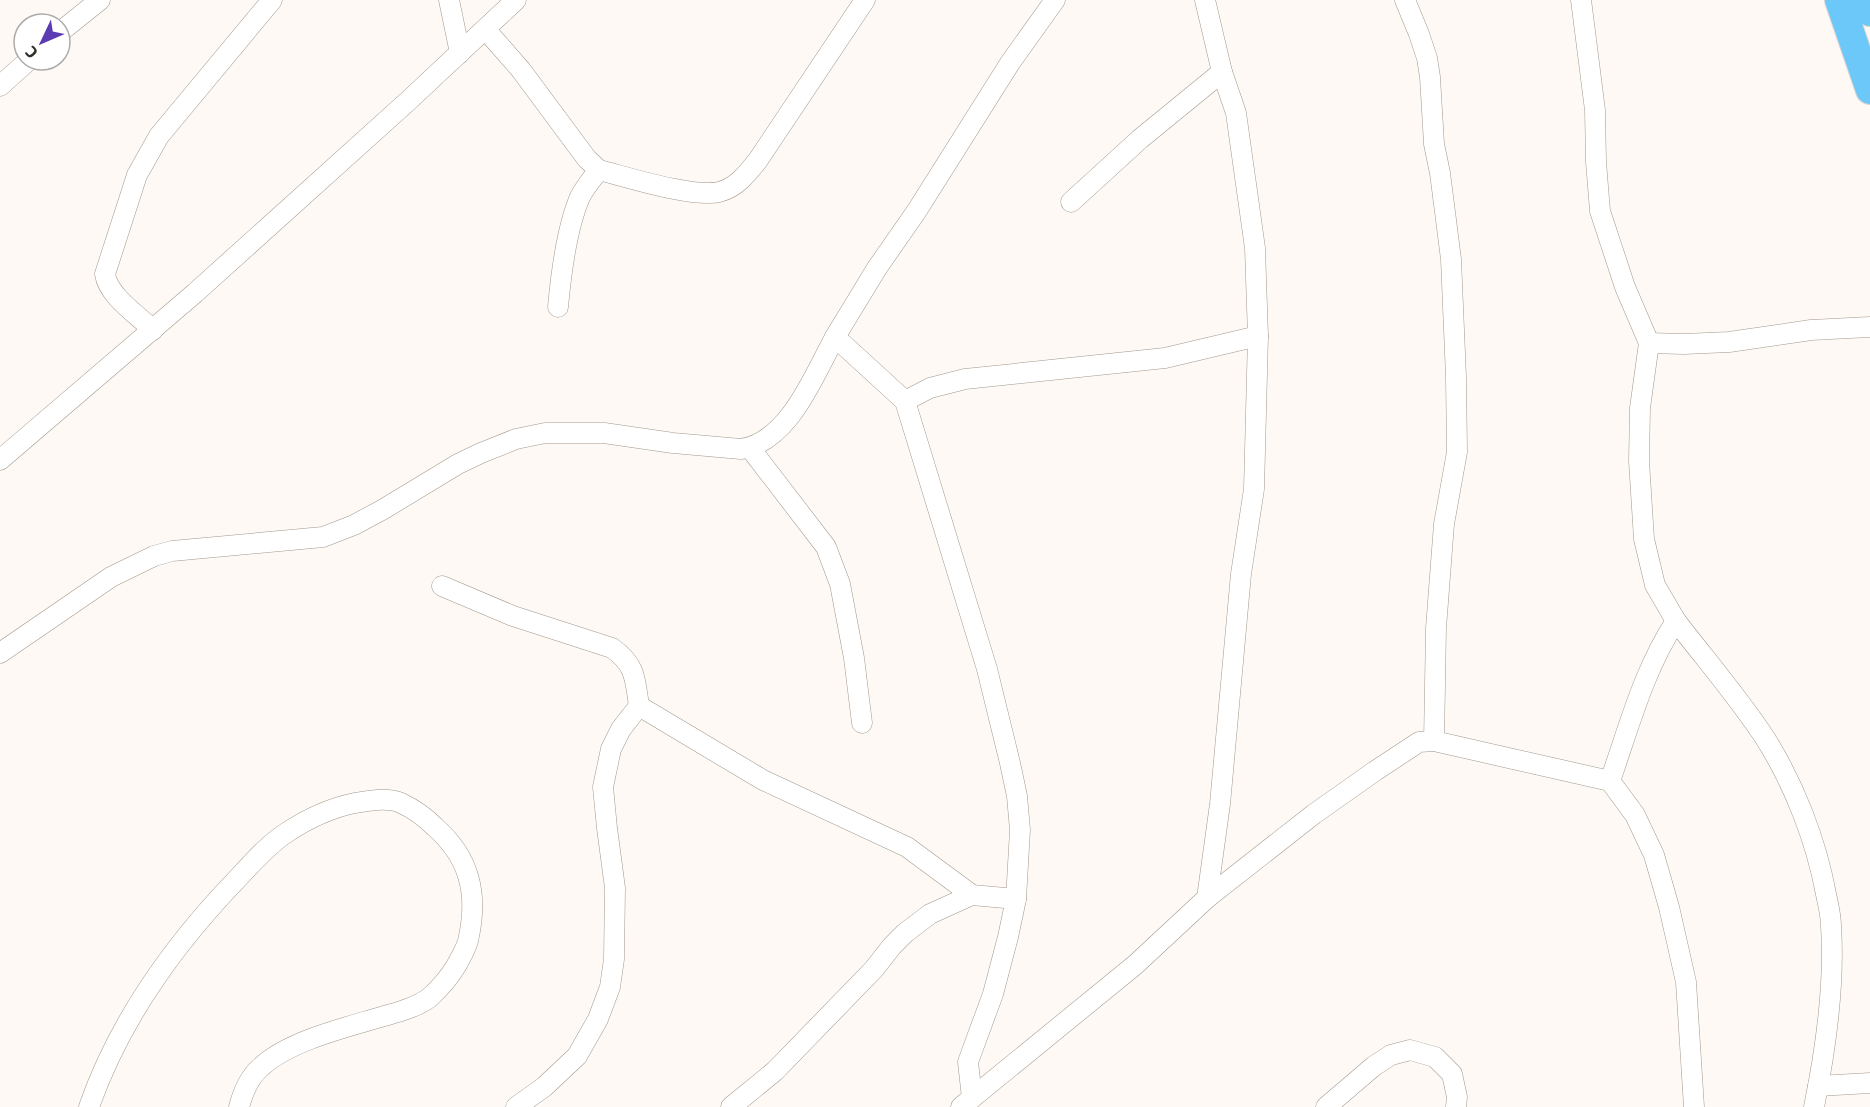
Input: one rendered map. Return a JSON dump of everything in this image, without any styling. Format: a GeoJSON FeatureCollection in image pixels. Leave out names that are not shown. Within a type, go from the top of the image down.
{"type":"FeatureCollection","features":[{"type":"Feature","properties":{"kind":"highway"},"geometry":{"type":"LineString","coordinates":[[1839,0],[1870,90]]}},
{"type":"Feature","properties":{"kind":"highway"},"geometry":{"type":"LineString","coordinates":[[1866,0],[1870,12]]}},
{"type":"Feature","properties":{"kind":"lane"},"geometry":{"type":"LineString","coordinates":[[72,22],[100,0]]}},
{"type":"Feature","properties":{"kind":"lane"},"geometry":{"type":"LineString","coordinates":[[153,330],[114,294],[105,274],[137,175],[159,136],[272,0]]}},
{"type":"Feature","properties":{"kind":"lane"},"geometry":{"type":"LineString","coordinates":[[449,0],[460,53]]}},
{"type":"Feature","properties":{"kind":"lane"},"geometry":{"type":"LineString","coordinates":[[0,460],[153,330],[486,30],[516,0]]}},
{"type":"Feature","properties":{"kind":"lane"},"geometry":{"type":"LineString","coordinates":[[486,30],[521,70],[587,159],[599,170],[698,193],[718,192],[732,187],[745,177],[865,0]]}},
{"type":"Feature","properties":{"kind":"lane"},"geometry":{"type":"LineString","coordinates":[[0,653],[111,577],[154,556],[172,551],[323,537],[354,525],[382,510],[458,464],[516,439],[545,433],[604,433],[673,443],[741,449],[750,448],[766,440],[776,432],[796,407],[835,337],[878,268],[1004,73],[1055,0]]}},
{"type":"Feature","properties":{"kind":"lane"},"geometry":{"type":"LineString","coordinates":[[1205,0],[1222,72],[1236,113],[1249,192],[1255,248],[1258,336],[1254,489],[1241,574],[1220,804],[1207,898]]}},
{"type":"Feature","properties":{"kind":"lane"},"geometry":{"type":"LineString","coordinates":[[1405,0],[1424,50],[1430,77],[1434,144],[1451,259],[1457,452],[1444,524],[1436,628],[1434,741]]}},
{"type":"Feature","properties":{"kind":"lane"},"geometry":{"type":"LineString","coordinates":[[1581,0],[1595,110],[1600,211],[1625,287],[1649,343],[1639,418],[1639,461],[1644,539],[1655,585],[1676,621],[1765,738],[1780,764],[1810,832],[1822,872],[1831,923],[1832,970],[1829,1014],[1814,1107]]}},
{"type":"Feature","properties":{"kind":"lane"},"geometry":{"type":"LineString","coordinates":[[0,86],[16,72]]}},
{"type":"Feature","properties":{"kind":"lane"},"geometry":{"type":"LineString","coordinates":[[1071,202],[1140,139],[1222,72]]}},
{"type":"Feature","properties":{"kind":"lane"},"geometry":{"type":"LineString","coordinates":[[558,307],[571,228],[580,198],[599,170]]}},
{"type":"Feature","properties":{"kind":"lane"},"geometry":{"type":"LineString","coordinates":[[1649,343],[1684,345],[1729,342],[1811,330],[1870,327]]}},
{"type":"Feature","properties":{"kind":"lane"},"geometry":{"type":"LineString","coordinates":[[904,401],[930,388],[964,379],[1165,358],[1258,336]]}},
{"type":"Feature","properties":{"kind":"lane"},"geometry":{"type":"LineString","coordinates":[[835,337],[904,401],[987,669],[1010,764],[1020,830],[1016,899],[993,994],[968,1062],[967,1102]]}},
{"type":"Feature","properties":{"kind":"lane"},"geometry":{"type":"LineString","coordinates":[[750,448],[826,547],[840,584],[854,658],[862,723]]}},
{"type":"Feature","properties":{"kind":"lane"},"geometry":{"type":"LineString","coordinates":[[442,586],[513,616],[612,648],[633,670],[639,706],[621,729],[611,749],[603,787],[615,888],[614,959],[610,987],[598,1019],[577,1056],[544,1087],[516,1107]]}},
{"type":"Feature","properties":{"kind":"lane"},"geometry":{"type":"LineString","coordinates":[[1610,781],[1651,664],[1676,621]]}},
{"type":"Feature","properties":{"kind":"lane"},"geometry":{"type":"LineString","coordinates":[[639,706],[763,780],[907,847],[972,896]]}},
{"type":"Feature","properties":{"kind":"lane"},"geometry":{"type":"LineString","coordinates":[[967,1102],[1136,966],[1207,898],[1314,814],[1419,742],[1434,741],[1610,781],[1635,815],[1654,855],[1669,907],[1686,982],[1694,1107]]}},
{"type":"Feature","properties":{"kind":"lane"},"geometry":{"type":"LineString","coordinates":[[89,1107],[98,1081],[125,1027],[162,970],[221,895],[284,834],[321,813],[341,806],[364,802],[379,800],[399,802],[423,815],[449,839],[464,861],[472,890],[469,938],[460,960],[449,977],[428,998],[409,1009],[322,1035],[278,1053],[259,1068],[245,1087],[239,1107]]}},
{"type":"Feature","properties":{"kind":"lane"},"geometry":{"type":"LineString","coordinates":[[731,1107],[775,1071],[874,969],[892,946],[930,914],[972,896],[1016,899]]}},
{"type":"Feature","properties":{"kind":"lane"},"geometry":{"type":"LineString","coordinates":[[1326,1107],[1374,1066],[1391,1055],[1410,1050],[1435,1057],[1452,1074],[1457,1097],[1456,1107]]}},
{"type":"Feature","properties":{"kind":"lane"},"geometry":{"type":"LineString","coordinates":[[1818,1086],[1870,1083]]}}]}
